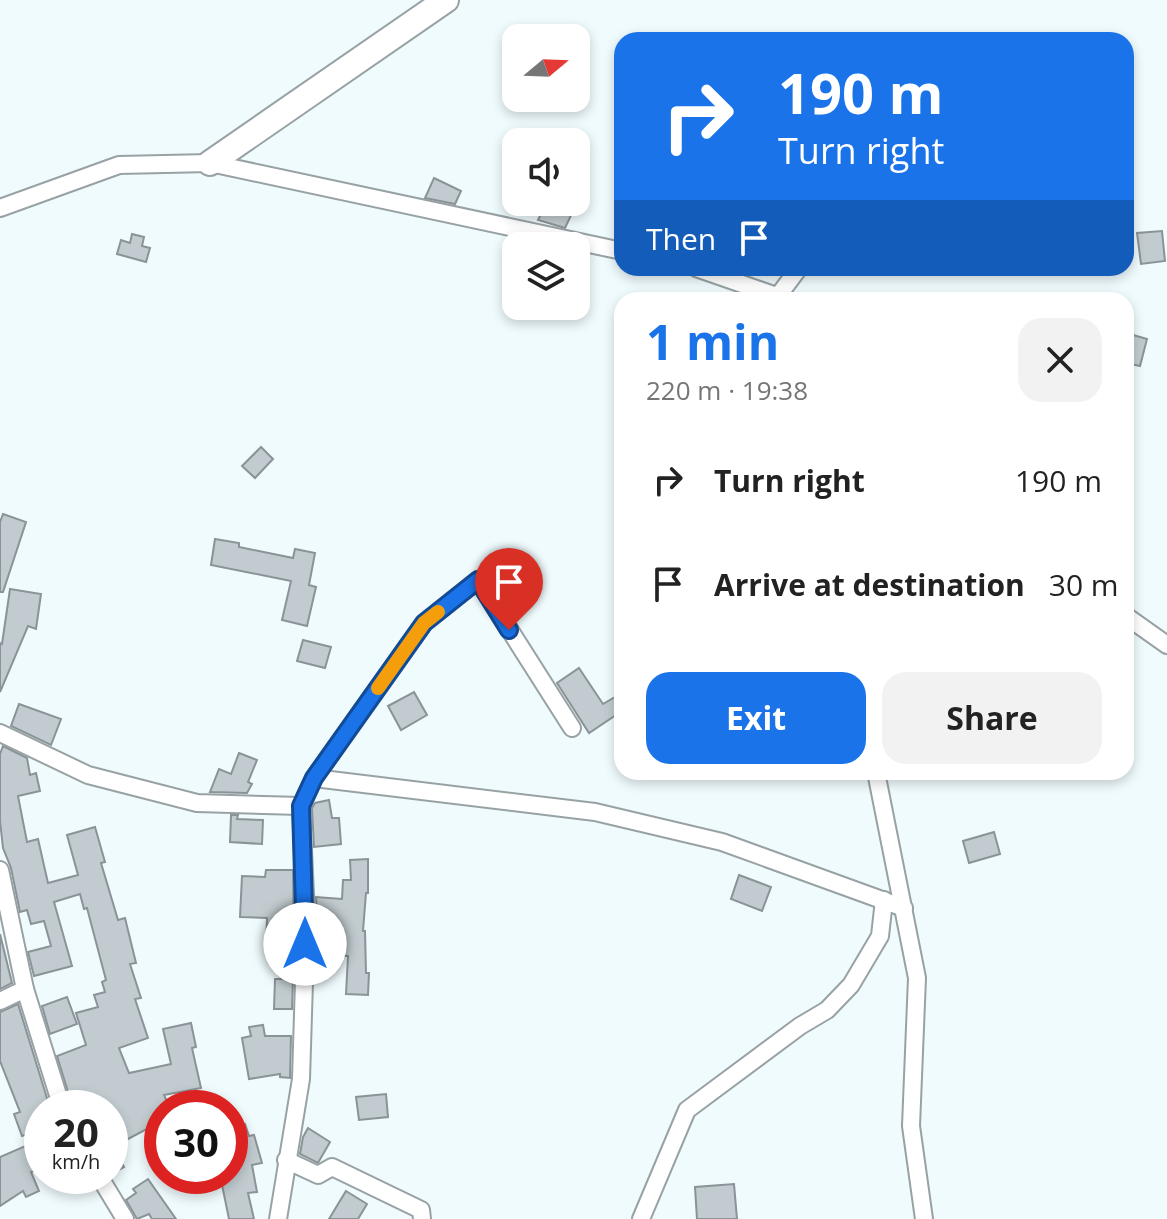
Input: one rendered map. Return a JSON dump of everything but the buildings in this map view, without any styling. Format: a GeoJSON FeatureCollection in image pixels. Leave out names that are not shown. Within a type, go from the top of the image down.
{"type":"FeatureCollection","features":[{"type":"Feature","properties":{"kind":"street"},"geometry":{"type":"LineString","coordinates":[[210,163],[446,0]]}},
{"type":"Feature","properties":{"kind":"street"},"geometry":{"type":"LineString","coordinates":[[0,208],[119,165],[210,163],[614,249]]}},
{"type":"Feature","properties":{"kind":"street"},"geometry":{"type":"LineString","coordinates":[[718,276],[762,292]]}},
{"type":"Feature","properties":{"kind":"street"},"geometry":{"type":"LineString","coordinates":[[278,1219],[301,1079],[306,917],[301,806],[314,778],[424,623],[478,580],[572,728]]}},
{"type":"Feature","properties":{"kind":"street"},"geometry":{"type":"LineString","coordinates":[[1134,622],[1167,645]]}},
{"type":"Feature","properties":{"kind":"street"},"geometry":{"type":"LineString","coordinates":[[0,733],[88,775],[197,803],[301,806]]}},
{"type":"Feature","properties":{"kind":"street"},"geometry":{"type":"LineString","coordinates":[[314,778],[595,812],[722,842],[904,908]]}},
{"type":"Feature","properties":{"kind":"street"},"geometry":{"type":"LineString","coordinates":[[878,780],[917,978],[911,1126],[924,1219]]}},
{"type":"Feature","properties":{"kind":"street"},"geometry":{"type":"LineString","coordinates":[[0,870],[25,989],[56,1090]]}},
{"type":"Feature","properties":{"kind":"street"},"geometry":{"type":"LineString","coordinates":[[641,1219],[687,1110],[800,1026],[827,1010],[851,985],[880,936],[884,900]]}},
{"type":"Feature","properties":{"kind":"street"},"geometry":{"type":"LineString","coordinates":[[0,1001],[25,989]]}},
{"type":"Feature","properties":{"kind":"street"},"geometry":{"type":"LineString","coordinates":[[286,1160],[318,1175],[332,1167],[421,1210],[422,1219]]}},
{"type":"Feature","properties":{"kind":"street"},"geometry":{"type":"LineString","coordinates":[[110,1194],[125,1219]]}},
{"type":"Feature","properties":{"kind":"slow traffic"},"geometry":{"type":"LineString","coordinates":[[378,688],[424,623],[438,612]]}},
{"type":"Feature","properties":{"kind":"route"},"geometry":{"type":"LineString","coordinates":[[305,944],[301,806],[314,778],[424,623],[478,580],[509,630]]}}]}
